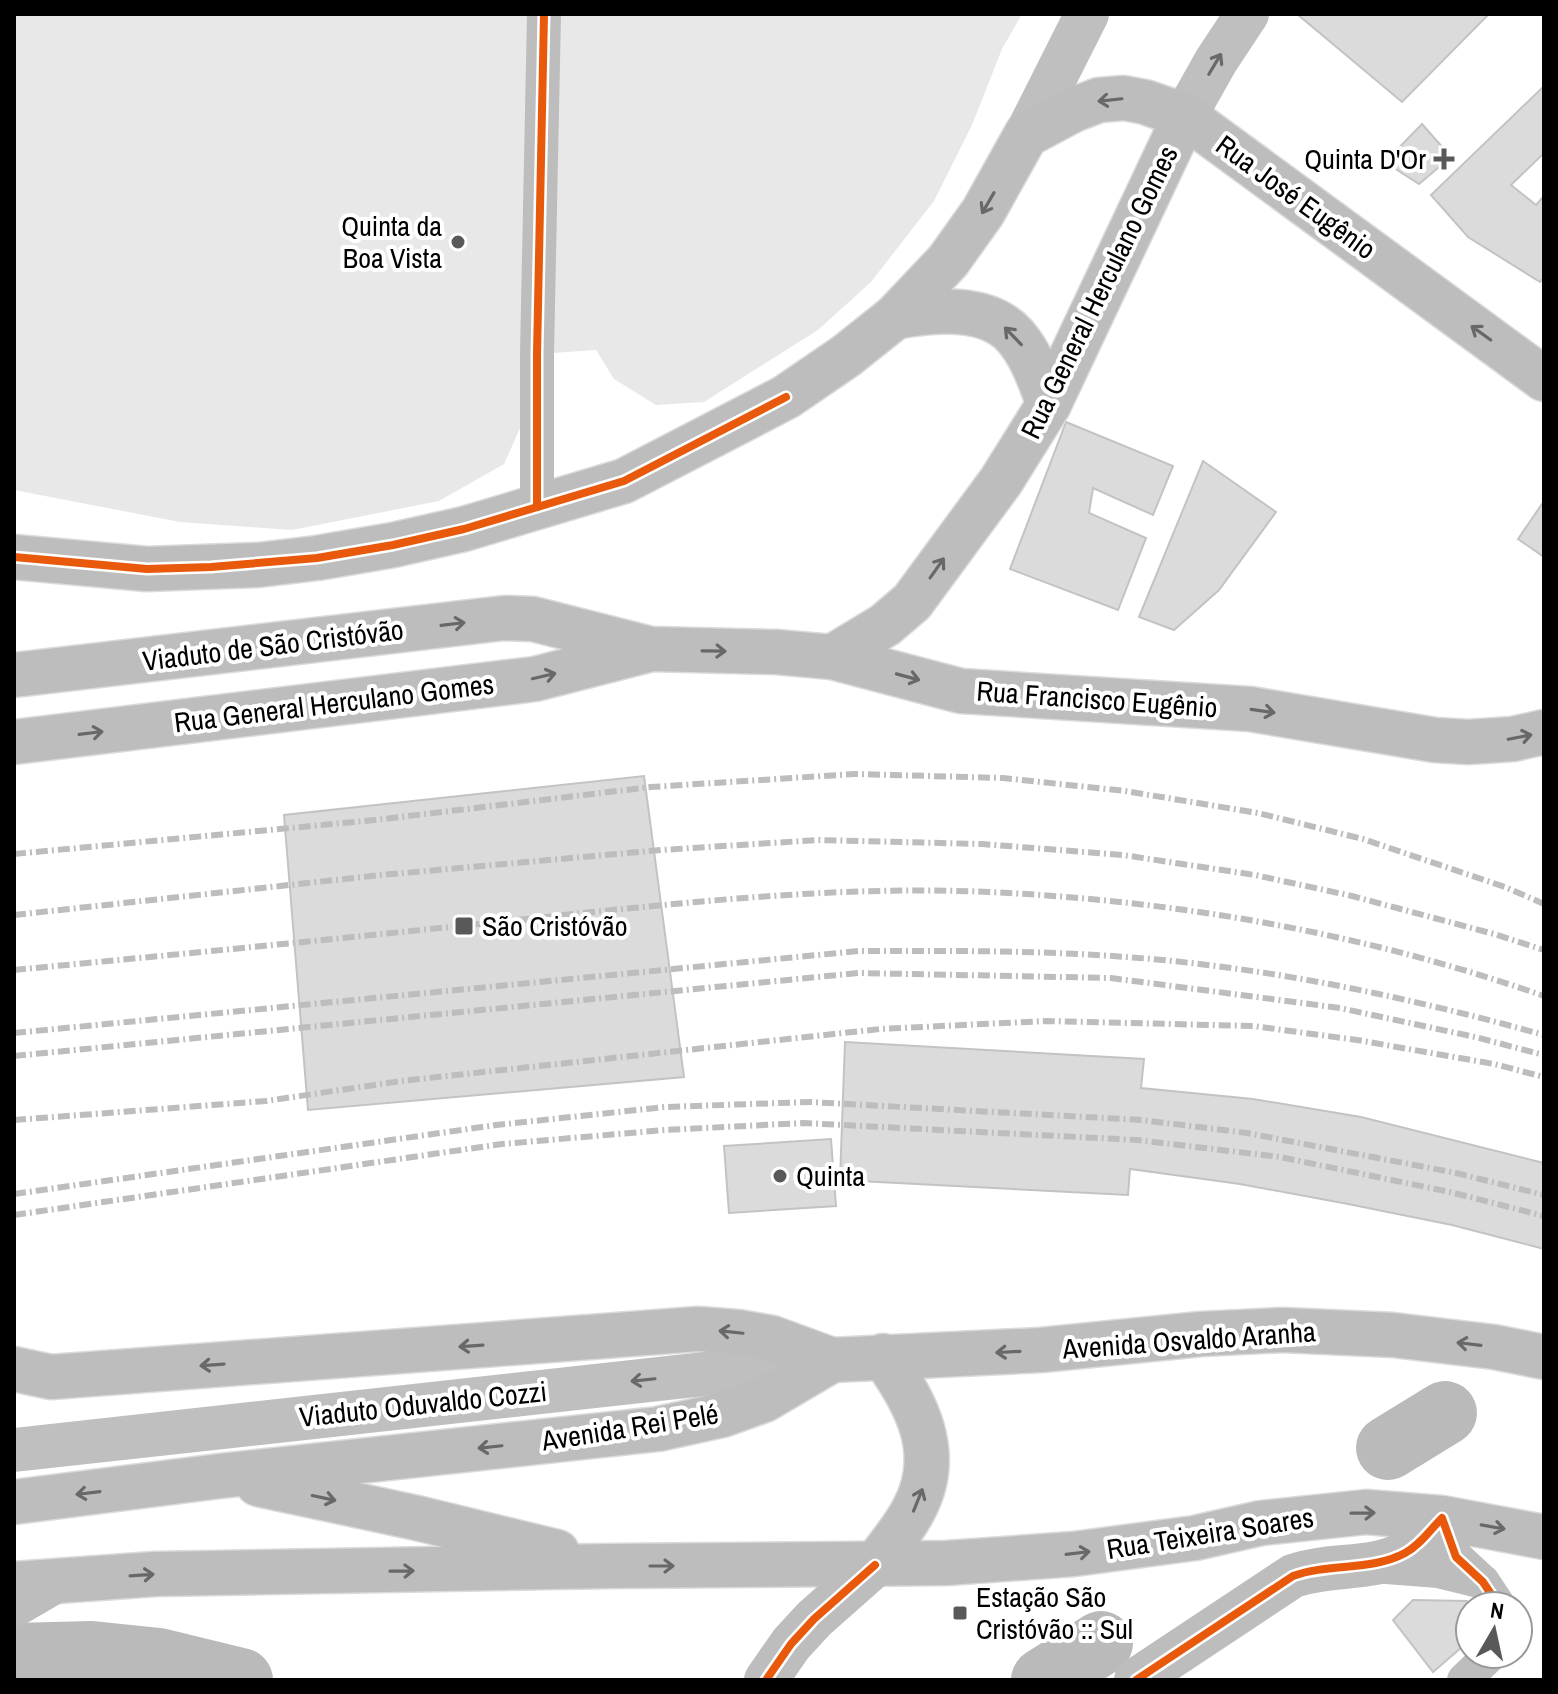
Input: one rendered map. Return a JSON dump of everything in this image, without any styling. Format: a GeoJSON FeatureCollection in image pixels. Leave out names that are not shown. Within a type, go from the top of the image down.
{"type":"FeatureCollection","features":[{"type":"Feature","properties":{"kind":"main road"},"geometry":{"type":"LineString","coordinates":[[14,557],[147,569],[258,565],[393,545],[464,529],[624,481],[786,397],[846,356],[895,317],[957,249],[983,212],[1087,14]]}},
{"type":"Feature","properties":{"kind":"main road","name":"Rua General Herculano Gomes"},"geometry":{"type":"LineString","coordinates":[[832,657],[885,625],[912,602],[1001,481],[1049,404],[1185,116],[1247,14]]}},
{"type":"Feature","properties":{"kind":"main road","name":"Rua José Eugênio"},"geometry":{"type":"LineString","coordinates":[[1026,135],[1099,100],[1124,98],[1185,116],[1544,379]]}},
{"type":"Feature","properties":{"kind":"main road"},"geometry":{"type":"LineString","coordinates":[[895,317],[959,312],[976,315],[1006,328],[1024,349],[1049,404]]}},
{"type":"Feature","properties":{"kind":"main road","name":"Viaduto de São Cristóvão"},"geometry":{"type":"LineString","coordinates":[[14,675],[518,619],[651,649]]}},
{"type":"Feature","properties":{"kind":"main road","name":"Rua General Herculano Gomes"},"geometry":{"type":"LineString","coordinates":[[14,742],[535,679],[651,649]]}},
{"type":"Feature","properties":{"kind":"main road","name":"Rua Francisco Eugênio"},"geometry":{"type":"LineString","coordinates":[[651,649],[776,652],[832,657],[961,691],[1250,709],[1446,740],[1513,739],[1544,732]]}},
{"type":"Feature","properties":{"kind":"main road"},"geometry":{"type":"LineString","coordinates":[[32,1373],[698,1329],[772,1338],[832,1360]]}},
{"type":"Feature","properties":{"kind":"main road","name":"Avenida Osvaldo Aranha"},"geometry":{"type":"LineString","coordinates":[[832,1360],[1041,1350],[1201,1334],[1283,1330],[1393,1335],[1494,1347],[1544,1357]]}},
{"type":"Feature","properties":{"kind":"main road"},"geometry":{"type":"LineString","coordinates":[[766,1680],[806,1627],[875,1565],[922,1493],[926,1469],[925,1437],[905,1386],[883,1356]]}},
{"type":"Feature","properties":{"kind":"main road","name":"Viaduto Oduvaldo Cozzi"},"geometry":{"type":"LineString","coordinates":[[14,1450],[832,1360]]}},
{"type":"Feature","properties":{"kind":"main road","name":"Avenida Rei Pelé"},"geometry":{"type":"LineString","coordinates":[[14,1502],[220,1476],[658,1429],[722,1415],[764,1400],[832,1360]]}},
{"type":"Feature","properties":{"kind":"main road"},"geometry":{"type":"LineString","coordinates":[[220,1476],[417,1518],[610,1566]]}},
{"type":"Feature","properties":{"kind":"main road","name":"Rua Teixeira Soares"},"geometry":{"type":"LineString","coordinates":[[875,1565],[1074,1554],[1195,1538],[1261,1523],[1341,1513],[1395,1513],[1442,1518],[1544,1537]]}},
{"type":"Feature","properties":{"kind":"main road"},"geometry":{"type":"LineString","coordinates":[[1136,1680],[1293,1576],[1320,1568],[1372,1563],[1405,1553],[1442,1518]]}},
{"type":"Feature","properties":{"kind":"main road"},"geometry":{"type":"LineString","coordinates":[[14,1584],[155,1574],[875,1565]]}},
{"type":"Feature","properties":{"kind":"street"},"geometry":{"type":"LineString","coordinates":[[537,507],[544,14]]}},
{"type":"Feature","properties":{"kind":"street"},"geometry":{"type":"LineString","coordinates":[[1442,1518],[1456,1557],[1487,1590]]}},
{"type":"Feature","properties":{"kind":"street"},"geometry":{"type":"LineString","coordinates":[[1350,1565],[1438,1571],[1482,1590]]}},
{"type":"Feature","properties":{"kind":"street"},"geometry":{"type":"LineString","coordinates":[[14,1611],[64,1581]]}},
{"type":"Feature","properties":{"kind":"shaded area","name":"Quinta da Boa Vista"},"geometry":{"type":"Polygon","coordinates":[[[14,14],[1022,14],[1002,49],[972,125],[934,201],[871,282],[818,330],[704,402],[656,405],[614,379],[596,350],[537,354],[526,415],[504,464],[439,501],[292,530],[180,522],[14,490],[14,14]]]}},
{"type":"Feature","properties":{"kind":"building"},"geometry":{"type":"Polygon","coordinates":[[[1297,14],[1489,14],[1402,102],[1297,14]]]}},
{"type":"Feature","properties":{"kind":"building"},"geometry":{"type":"Polygon","coordinates":[[[1544,86],[1544,153],[1511,185],[1536,205],[1544,196],[1544,277],[1540,282],[1468,237],[1431,195],[1544,86]]]}},
{"type":"Feature","properties":{"kind":"building"},"geometry":{"type":"Polygon","coordinates":[[[1422,124],[1451,157],[1419,184],[1385,162],[1422,124]]]}},
{"type":"Feature","properties":{"kind":"building"},"geometry":{"type":"Polygon","coordinates":[[[1066,422],[1173,466],[1153,515],[1093,488],[1089,513],[1146,538],[1118,610],[1010,569],[1066,422]]]}},
{"type":"Feature","properties":{"kind":"building"},"geometry":{"type":"Polygon","coordinates":[[[1203,461],[1276,512],[1219,590],[1174,630],[1139,617],[1203,461]]]}},
{"type":"Feature","properties":{"kind":"building"},"geometry":{"type":"Polygon","coordinates":[[[1544,501],[1544,557],[1518,539],[1544,501]]]}},
{"type":"Feature","properties":{"kind":"building","name":"São Cristóvão"},"geometry":{"type":"Polygon","coordinates":[[[644,776],[684,1077],[308,1110],[284,815],[644,776]]]}},
{"type":"Feature","properties":{"kind":"building"},"geometry":{"type":"Polygon","coordinates":[[[845,1042],[1144,1059],[1141,1088],[1253,1099],[1361,1117],[1544,1163],[1544,1249],[1452,1225],[1348,1204],[1240,1184],[1130,1169],[1128,1195],[840,1180],[845,1042]]]}},
{"type":"Feature","properties":{"kind":"building","name":"Quinta"},"geometry":{"type":"Polygon","coordinates":[[[831,1139],[836,1206],[729,1213],[724,1146],[831,1139]]]}},
{"type":"Feature","properties":{"kind":"building"},"geometry":{"type":"Polygon","coordinates":[[[1413,1600],[1454,1601],[1454,1654],[1433,1672],[1393,1620],[1413,1600]]]}},
{"type":"Feature","properties":{"kind":"waterway"},"geometry":{"type":"LineString","coordinates":[[1388,1448],[1445,1413]]}},
{"type":"Feature","properties":{"kind":"waterway"},"geometry":{"type":"LineString","coordinates":[[1043,1680],[1101,1643]]}},
{"type":"Feature","properties":{"kind":"waterway"},"geometry":{"type":"LineString","coordinates":[[14,1655],[92,1653],[159,1660],[241,1680]]}},
{"type":"Feature","properties":{"kind":"railway"},"geometry":{"type":"LineString","coordinates":[[14,854],[375,820],[651,787],[855,774],[1003,778],[1125,791],[1258,813],[1363,839],[1505,887],[1544,904]]}},
{"type":"Feature","properties":{"kind":"railway"},"geometry":{"type":"LineString","coordinates":[[14,915],[381,875],[661,850],[818,840],[982,844],[1123,855],[1255,875],[1352,896],[1544,950]]}},
{"type":"Feature","properties":{"kind":"railway"},"geometry":{"type":"LineString","coordinates":[[14,970],[693,902],[871,891],[989,892],[1131,903],[1270,924],[1408,954],[1544,996]]}},
{"type":"Feature","properties":{"kind":"railway"},"geometry":{"type":"LineString","coordinates":[[14,1033],[859,951],[926,951],[1093,955],[1232,968],[1389,996],[1544,1035]]}},
{"type":"Feature","properties":{"kind":"railway"},"geometry":{"type":"LineString","coordinates":[[14,1056],[858,973],[1111,978],[1340,1008],[1544,1055]]}},
{"type":"Feature","properties":{"kind":"railway"},"geometry":{"type":"LineString","coordinates":[[14,1120],[266,1101],[401,1081],[880,1029],[1046,1021],[1253,1026],[1494,1064],[1544,1077]]}},
{"type":"Feature","properties":{"kind":"railway"},"geometry":{"type":"LineString","coordinates":[[14,1194],[496,1125],[665,1107],[810,1102],[1142,1120],[1247,1133],[1456,1173],[1544,1195]]}},
{"type":"Feature","properties":{"kind":"railway"},"geometry":{"type":"LineString","coordinates":[[14,1215],[502,1144],[665,1130],[804,1123],[1137,1140],[1280,1157],[1450,1192],[1544,1216]]}},
{"type":"Feature","properties":{"kind":"cycle path"},"geometry":{"type":"LineString","coordinates":[[537,507],[544,14]]}},
{"type":"Feature","properties":{"kind":"cycle path"},"geometry":{"type":"LineString","coordinates":[[14,557],[147,569],[211,567],[317,558],[393,545],[464,529],[624,481],[786,397]]}},
{"type":"Feature","properties":{"kind":"cycle path"},"geometry":{"type":"LineString","coordinates":[[1136,1680],[1293,1576],[1392,1559],[1415,1546],[1442,1518],[1456,1557],[1488,1590]]}},
{"type":"Feature","properties":{"kind":"cycle path"},"geometry":{"type":"LineString","coordinates":[[766,1680],[791,1644],[814,1619],[875,1565]]}},
{"type":"Feature","properties":{"kind":"place","name":"Quinta D'Or"},"geometry":{"type":"Point","coordinates":[1444,159]}},
{"type":"Feature","properties":{"kind":"place","name":"Quinta da Boa Vista"},"geometry":{"type":"Point","coordinates":[458,242]}},
{"type":"Feature","properties":{"kind":"place","name":"São Cristóvão"},"geometry":{"type":"Point","coordinates":[464,926]}},
{"type":"Feature","properties":{"kind":"place","name":"Quinta"},"geometry":{"type":"Point","coordinates":[780,1176]}},
{"type":"Feature","properties":{"kind":"place","name":"Estação São Cristóvão :: Sul"},"geometry":{"type":"Point","coordinates":[960,1613]}}]}
